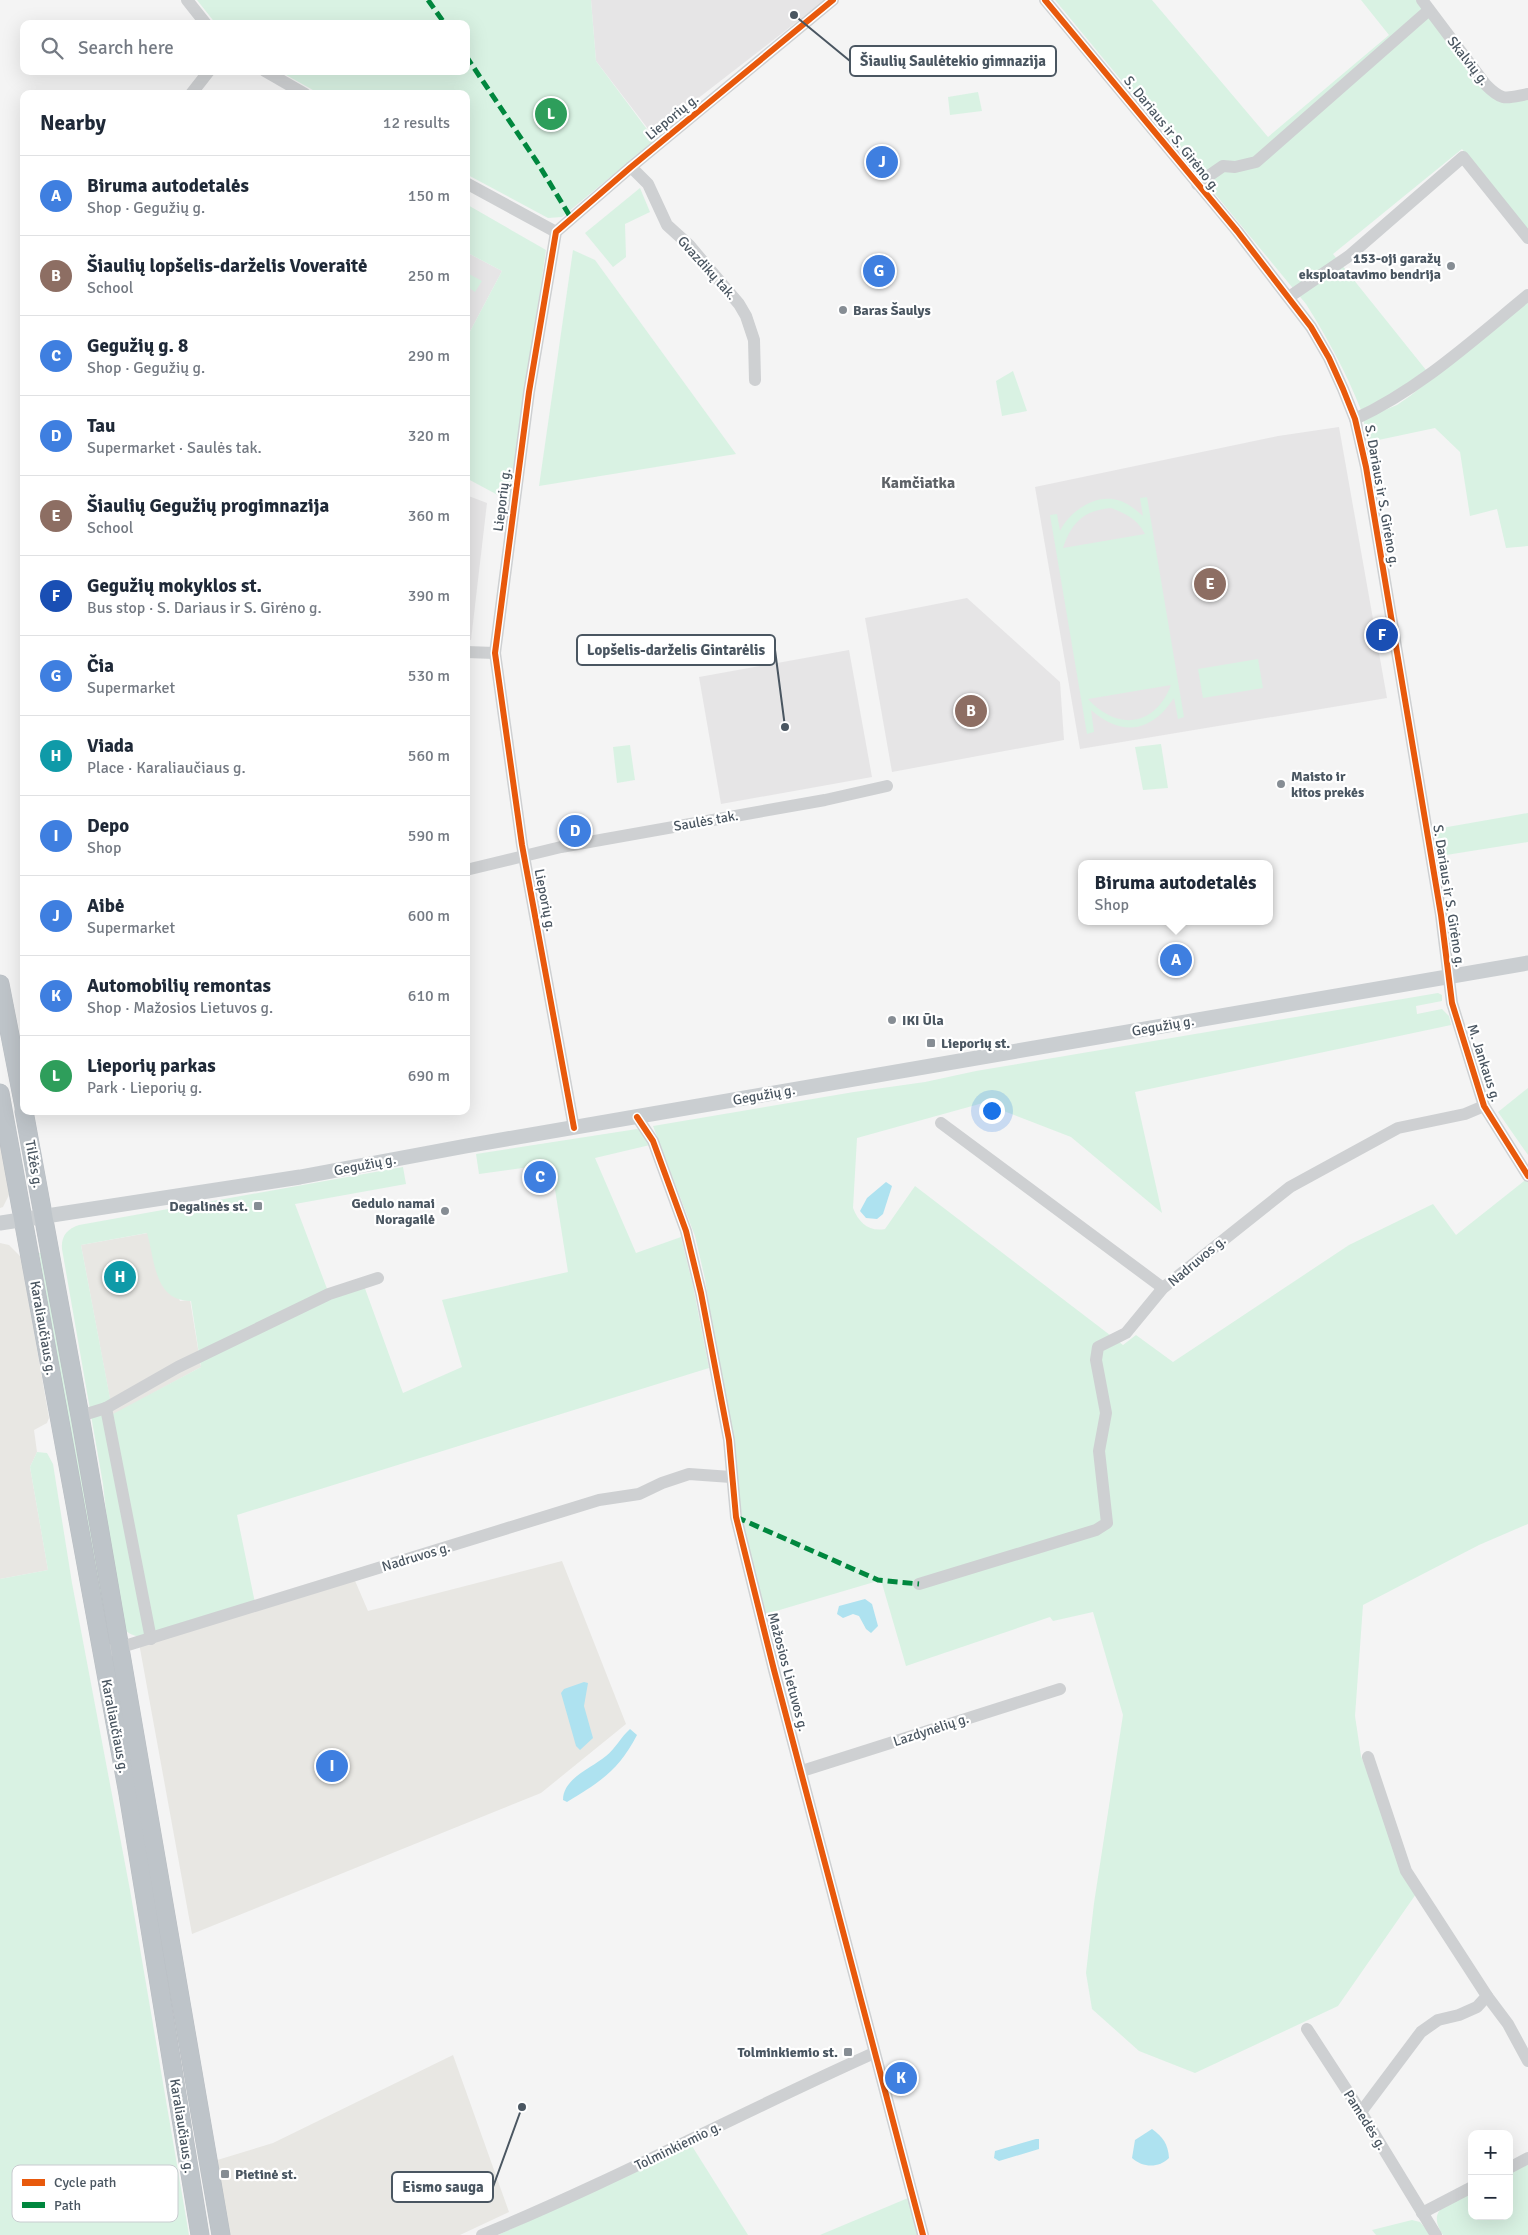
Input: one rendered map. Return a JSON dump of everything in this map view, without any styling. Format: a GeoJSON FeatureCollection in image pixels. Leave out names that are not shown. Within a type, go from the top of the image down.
{"type":"FeatureCollection","features":[{"type":"Feature","properties":{"kind":"highway"},"geometry":{"type":"LineString","coordinates":[[0,984],[20,1086]]}},
{"type":"Feature","properties":{"kind":"highway","name":"Tilžės g."},"geometry":{"type":"LineString","coordinates":[[0,1093],[22,1219]]}},
{"type":"Feature","properties":{"kind":"highway","name":"Tilžės g."},"geometry":{"type":"LineString","coordinates":[[25,1115],[44,1216]]}},
{"type":"Feature","properties":{"kind":"highway","name":"Karaliaučiaus g."},"geometry":{"type":"LineString","coordinates":[[44,1216],[221,2235]]}},
{"type":"Feature","properties":{"kind":"highway","name":"Karaliaučiaus g."},"geometry":{"type":"LineString","coordinates":[[22,1219],[128,1794],[200,2235]]}},
{"type":"Feature","properties":{"kind":"main road","name":"Gegužių g."},"geometry":{"type":"LineString","coordinates":[[0,1223],[300,1176],[1528,963]]}},
{"type":"Feature","properties":{"kind":"street"},"geometry":{"type":"LineString","coordinates":[[187,0],[203,20]]}},
{"type":"Feature","properties":{"kind":"street","name":"Lieporių g."},"geometry":{"type":"LineString","coordinates":[[574,1128],[524,856],[495,652],[529,392],[556,232],[631,167],[833,0]]}},
{"type":"Feature","properties":{"kind":"street","name":"S. Dariaus ir S. Girėno g."},"geometry":{"type":"LineString","coordinates":[[1045,0],[1289,297],[1329,358],[1355,418],[1366,467],[1441,915],[1449,976]]}},
{"type":"Feature","properties":{"kind":"street"},"geometry":{"type":"LineString","coordinates":[[1196,184],[1223,166],[1235,167],[1256,162],[1426,5]]}},
{"type":"Feature","properties":{"kind":"street","name":"Skalvių g."},"geometry":{"type":"LineString","coordinates":[[1426,5],[1497,97],[1508,98],[1528,94]]}},
{"type":"Feature","properties":{"kind":"street"},"geometry":{"type":"LineString","coordinates":[[194,90],[205,75]]}},
{"type":"Feature","properties":{"kind":"street"},"geometry":{"type":"LineString","coordinates":[[272,75],[298,90]]}},
{"type":"Feature","properties":{"kind":"street"},"geometry":{"type":"LineString","coordinates":[[1289,297],[1350,256],[1463,157],[1528,238]]}},
{"type":"Feature","properties":{"kind":"street","name":"Gvazdikų tak."},"geometry":{"type":"LineString","coordinates":[[631,167],[648,184],[667,226],[689,245],[739,304],[746,316],[754,340],[754,380]]}},
{"type":"Feature","properties":{"kind":"street"},"geometry":{"type":"LineString","coordinates":[[470,185],[556,232]]}},
{"type":"Feature","properties":{"kind":"street"},"geometry":{"type":"LineString","coordinates":[[1355,418],[1402,394],[1528,294]]}},
{"type":"Feature","properties":{"kind":"street"},"geometry":{"type":"LineString","coordinates":[[470,652],[495,652]]}},
{"type":"Feature","properties":{"kind":"street","name":"Saulės tak."},"geometry":{"type":"LineString","coordinates":[[470,869],[561,847],[825,800],[887,786]]}},
{"type":"Feature","properties":{"kind":"street","name":"M. Jankaus g."},"geometry":{"type":"LineString","coordinates":[[1449,976],[1454,1012],[1484,1106],[1528,1176]]}},
{"type":"Feature","properties":{"kind":"street","name":"Nadruvos g."},"geometry":{"type":"LineString","coordinates":[[919,1584],[1078,1536],[1096,1530],[1107,1523],[1099,1451],[1106,1414],[1096,1360],[1098,1347],[1126,1333],[1164,1288],[1231,1233],[1296,1184],[1398,1128],[1465,1114],[1484,1106]]}},
{"type":"Feature","properties":{"kind":"street","name":"Mažosios Lietuvos g."},"geometry":{"type":"LineString","coordinates":[[637,1117],[653,1141],[686,1231],[730,1440],[732,1477],[739,1527],[774,1670],[802,1770],[874,2053],[923,2235]]}},
{"type":"Feature","properties":{"kind":"street"},"geometry":{"type":"LineString","coordinates":[[941,1123],[1164,1288]]}},
{"type":"Feature","properties":{"kind":"street"},"geometry":{"type":"LineString","coordinates":[[80,1416],[106,1408],[178,1367],[329,1294],[378,1278]]}},
{"type":"Feature","properties":{"kind":"street"},"geometry":{"type":"LineString","coordinates":[[106,1408],[151,1639]]}},
{"type":"Feature","properties":{"kind":"street","name":"Nadruvos g."},"geometry":{"type":"LineString","coordinates":[[102,1653],[599,1500],[639,1494],[662,1483],[689,1474],[732,1477]]}},
{"type":"Feature","properties":{"kind":"street","name":"Lazdynėlių g."},"geometry":{"type":"LineString","coordinates":[[802,1770],[1060,1689]]}},
{"type":"Feature","properties":{"kind":"street"},"geometry":{"type":"LineString","coordinates":[[1368,1757],[1406,1871],[1487,1996],[1508,2024],[1528,2061]]}},
{"type":"Feature","properties":{"kind":"street"},"geometry":{"type":"LineString","coordinates":[[1361,2112],[1421,2032],[1438,2020],[1459,2016],[1477,2007],[1487,1996]]}},
{"type":"Feature","properties":{"kind":"street","name":"Pamedės g."},"geometry":{"type":"LineString","coordinates":[[1307,2029],[1361,2112],[1436,2235]]}},
{"type":"Feature","properties":{"kind":"street","name":"Tolminkiemio g."},"geometry":{"type":"LineString","coordinates":[[482,2235],[641,2164],[792,2090],[874,2053]]}},
{"type":"Feature","properties":{"kind":"street"},"geometry":{"type":"LineString","coordinates":[[1513,2166],[1528,2158]]}},
{"type":"Feature","properties":{"kind":"street"},"geometry":{"type":"LineString","coordinates":[[1422,2213],[1468,2189]]}},
{"type":"Feature","properties":{"kind":"shaded area"},"geometry":{"type":"Polygon","coordinates":[[[591,0],[825,0],[652,134],[596,61],[591,0]]]}},
{"type":"Feature","properties":{"kind":"shaded area"},"geometry":{"type":"Polygon","coordinates":[[[470,254],[502,271],[470,331],[470,254]]]}},
{"type":"Feature","properties":{"kind":"shaded area"},"geometry":{"type":"Polygon","coordinates":[[[1339,427],[1387,698],[1080,749],[1035,487],[1278,436],[1339,427]]]}},
{"type":"Feature","properties":{"kind":"shaded area"},"geometry":{"type":"Polygon","coordinates":[[[470,497],[487,503],[470,640],[470,497]]]}},
{"type":"Feature","properties":{"kind":"shaded area"},"geometry":{"type":"Polygon","coordinates":[[[967,598],[1060,682],[1064,740],[892,772],[865,618],[967,598]]]}},
{"type":"Feature","properties":{"kind":"shaded area"},"geometry":{"type":"Polygon","coordinates":[[[849,650],[872,777],[721,804],[699,677],[849,650]]]}},
{"type":"Feature","properties":{"kind":"shaded area"},"geometry":{"type":"Polygon","coordinates":[[[0,1131],[10,1193],[3,1207],[0,1208],[0,1131]]]}},
{"type":"Feature","properties":{"kind":"shaded area"},"geometry":{"type":"Polygon","coordinates":[[[148,1233],[152,1248],[180,1301],[190,1300],[201,1367],[113,1415],[81,1245],[148,1233]]]}},
{"type":"Feature","properties":{"kind":"shaded area"},"geometry":{"type":"Polygon","coordinates":[[[0,1243],[9,1245],[21,1257],[49,1418],[47,1423],[34,1430],[37,1452],[30,1467],[48,1570],[0,1579],[0,1243]]]}},
{"type":"Feature","properties":{"kind":"shaded area"},"geometry":{"type":"Polygon","coordinates":[[[562,1561],[626,1724],[541,1793],[192,1934],[139,1643],[353,1576],[368,1611],[562,1561]]]}},
{"type":"Feature","properties":{"kind":"shaded area"},"geometry":{"type":"Polygon","coordinates":[[[453,2055],[509,2212],[460,2235],[227,2235],[214,2161],[273,2143],[453,2055]]]}},
{"type":"Feature","properties":{"kind":"green space"},"geometry":{"type":"Polygon","coordinates":[[[197,0],[591,0],[596,61],[655,140],[562,217],[548,218],[470,176],[470,90],[313,90],[286,75],[470,75],[470,20],[213,20],[197,0]]]}},
{"type":"Feature","properties":{"kind":"green space"},"geometry":{"type":"Polygon","coordinates":[[[1055,0],[1152,0],[1268,137],[1389,35],[1361,0],[1416,0],[1485,90],[1528,99],[1528,230],[1462,149],[1333,254],[1426,370],[1393,393],[1361,410],[1336,356],[1306,304],[1055,0]]]}},
{"type":"Feature","properties":{"kind":"green space"},"geometry":{"type":"Polygon","coordinates":[[[978,92],[982,111],[950,115],[948,97],[978,92]]]}},
{"type":"Feature","properties":{"kind":"green space"},"geometry":{"type":"Polygon","coordinates":[[[640,188],[650,212],[625,224],[626,257],[613,267],[585,233],[640,188]]]}},
{"type":"Feature","properties":{"kind":"green space"},"geometry":{"type":"Polygon","coordinates":[[[470,206],[546,250],[509,501],[470,480],[470,331],[502,271],[470,254],[470,206]]]}},
{"type":"Feature","properties":{"kind":"green space"},"geometry":{"type":"Polygon","coordinates":[[[573,250],[595,260],[736,454],[539,486],[573,250]]]}},
{"type":"Feature","properties":{"kind":"green space"},"geometry":{"type":"Polygon","coordinates":[[[470,275],[482,281],[475,292],[470,289],[470,275]]]}},
{"type":"Feature","properties":{"kind":"green space"},"geometry":{"type":"Polygon","coordinates":[[[1528,302],[1528,546],[1506,548],[1497,509],[1470,516],[1460,452],[1435,428],[1369,442],[1363,419],[1397,405],[1410,396],[1528,302]]]}},
{"type":"Feature","properties":{"kind":"green space"},"geometry":{"type":"Polygon","coordinates":[[[1013,371],[1027,411],[1002,416],[996,381],[1013,371]]]}},
{"type":"Feature","properties":{"kind":"green space"},"geometry":{"type":"Polygon","coordinates":[[[1147,497],[1184,717],[1178,719],[1174,698],[1162,713],[1153,720],[1135,727],[1126,727],[1108,722],[1091,710],[1094,732],[1087,734],[1050,515],[1057,514],[1060,531],[1074,513],[1088,503],[1096,500],[1112,499],[1125,503],[1143,516],[1140,498],[1147,497]],[[1111,508],[1093,512],[1080,519],[1070,531],[1063,548],[1145,534],[1139,524],[1122,512],[1111,508]],[[1171,685],[1088,699],[1099,709],[1111,716],[1123,720],[1134,720],[1145,716],[1155,709],[1164,699],[1171,685]]]}},
{"type":"Feature","properties":{"kind":"green space"},"geometry":{"type":"Polygon","coordinates":[[[1258,659],[1263,688],[1203,698],[1198,669],[1258,659]]]}},
{"type":"Feature","properties":{"kind":"green space"},"geometry":{"type":"Polygon","coordinates":[[[1161,744],[1168,788],[1143,790],[1135,747],[1161,744]]]}},
{"type":"Feature","properties":{"kind":"green space"},"geometry":{"type":"Polygon","coordinates":[[[630,745],[635,780],[617,783],[613,747],[630,745]]]}},
{"type":"Feature","properties":{"kind":"green space"},"geometry":{"type":"Polygon","coordinates":[[[1528,813],[1528,842],[1440,856],[1436,829],[1528,813]]]}},
{"type":"Feature","properties":{"kind":"green space"},"geometry":{"type":"Polygon","coordinates":[[[1438,993],[1442,995],[1442,1001],[1416,1006],[1417,1014],[1442,1009],[1449,1016],[1451,1025],[1135,1092],[1162,1213],[1071,1137],[983,1103],[857,1138],[853,1208],[858,1218],[869,1228],[885,1229],[915,1186],[1123,1345],[1136,1335],[1173,1362],[1349,1245],[1433,1204],[1456,1235],[1528,1178],[1528,1524],[1479,1545],[1363,1605],[1355,1716],[1361,1756],[1416,1894],[1338,2006],[1195,2073],[1139,2051],[1092,2009],[1086,1973],[1094,1903],[1123,1715],[1093,1612],[1053,1621],[1050,1617],[906,1666],[881,1580],[766,1614],[744,1529],[705,1279],[695,1236],[653,1126],[925,1082],[976,1071],[1438,993]]]}},
{"type":"Feature","properties":{"kind":"green space"},"geometry":{"type":"Polygon","coordinates":[[[1528,1088],[1528,1155],[1498,1112],[1528,1088]]]}},
{"type":"Feature","properties":{"kind":"green space"},"geometry":{"type":"Polygon","coordinates":[[[640,1130],[650,1145],[595,1158],[636,1253],[681,1237],[709,1368],[237,1515],[255,1603],[141,1637],[128,1632],[124,1629],[113,1573],[103,1484],[62,1249],[66,1234],[79,1225],[403,1167],[406,1184],[295,1204],[329,1294],[363,1283],[403,1393],[462,1367],[442,1300],[568,1272],[551,1164],[479,1174],[476,1154],[640,1130]],[[147,1233],[81,1245],[113,1414],[201,1367],[191,1301],[179,1299],[163,1287],[158,1277],[147,1233]]]}},
{"type":"Feature","properties":{"kind":"green space"},"geometry":{"type":"Polygon","coordinates":[[[39,1253],[42,1253],[133,1771],[130,1773],[39,1253]]]}},
{"type":"Feature","properties":{"kind":"green space"},"geometry":{"type":"Polygon","coordinates":[[[37,1452],[47,1453],[53,1464],[72,1583],[130,1890],[177,2165],[12,2165],[12,2222],[178,2222],[178,2171],[189,2235],[0,2235],[0,1579],[48,1570],[30,1467],[37,1452]]]}},
{"type":"Feature","properties":{"kind":"green space"},"geometry":{"type":"Polygon","coordinates":[[[692,2146],[748,2235],[498,2235],[692,2146]]]}},
{"type":"Feature","properties":{"kind":"green space"},"geometry":{"type":"Polygon","coordinates":[[[1528,2164],[1528,2235],[1443,2235],[1438,2226],[1438,2212],[1448,2203],[1468,2194],[1468,2220],[1513,2220],[1513,2171],[1528,2164]]]}},
{"type":"Feature","properties":{"kind":"green space"},"geometry":{"type":"Polygon","coordinates":[[[908,2198],[917,2235],[820,2235],[908,2198]]]}},
{"type":"Feature","properties":{"kind":"green space"},"geometry":{"type":"Polygon","coordinates":[[[1412,2220],[1420,2222],[1431,2235],[1376,2235],[1372,2230],[1412,2220]]]}},
{"type":"Feature","properties":{"kind":"water"},"geometry":{"type":"Polygon","coordinates":[[[886,1182],[892,1186],[883,1214],[877,1219],[866,1218],[860,1211],[867,1198],[886,1182]]]}},
{"type":"Feature","properties":{"kind":"water"},"geometry":{"type":"Polygon","coordinates":[[[865,1599],[872,1604],[878,1626],[871,1633],[866,1629],[859,1616],[853,1614],[843,1618],[837,1614],[839,1606],[865,1599]]]}},
{"type":"Feature","properties":{"kind":"water"},"geometry":{"type":"Polygon","coordinates":[[[584,1682],[588,1683],[584,1706],[593,1738],[580,1750],[576,1746],[561,1693],[564,1689],[584,1682]]]}},
{"type":"Feature","properties":{"kind":"water"},"geometry":{"type":"Polygon","coordinates":[[[630,1729],[637,1735],[616,1766],[579,1795],[567,1802],[563,1800],[564,1792],[573,1780],[609,1753],[630,1729]]]}},
{"type":"Feature","properties":{"kind":"water"},"geometry":{"type":"Polygon","coordinates":[[[1152,2129],[1164,2141],[1169,2158],[1161,2164],[1151,2166],[1141,2164],[1132,2158],[1135,2140],[1152,2129]]]}},
{"type":"Feature","properties":{"kind":"water"},"geometry":{"type":"Polygon","coordinates":[[[1039,2139],[1039,2149],[999,2161],[994,2158],[995,2151],[1039,2139]]]}},
{"type":"Feature","properties":{"kind":"marked path"},"geometry":{"type":"LineString","coordinates":[[428,0],[442,20]]}},
{"type":"Feature","properties":{"kind":"marked path"},"geometry":{"type":"LineString","coordinates":[[470,62],[537,162],[571,218]]}},
{"type":"Feature","properties":{"kind":"marked path"},"geometry":{"type":"LineString","coordinates":[[736,1517],[878,1580],[919,1584]]}},
{"type":"Feature","properties":{"kind":"cycle path"},"geometry":{"type":"LineString","coordinates":[[574,1128],[522,845],[495,653],[529,392],[556,232],[631,167],[833,0]]}},
{"type":"Feature","properties":{"kind":"cycle path"},"geometry":{"type":"LineString","coordinates":[[1045,0],[1237,231],[1311,327],[1329,358],[1343,389],[1355,419],[1366,467],[1441,915],[1452,1003],[1484,1106],[1528,1176]]}},
{"type":"Feature","properties":{"kind":"cycle path"},"geometry":{"type":"LineString","coordinates":[[637,1117],[653,1141],[686,1231],[701,1293],[729,1440],[736,1517],[774,1670],[923,2235]]}},
{"type":"Feature","properties":{"kind":"place","name":"Šiaulių Saulėtekio gimnazija"},"geometry":{"type":"Point","coordinates":[794,15]}},
{"type":"Feature","properties":{"kind":"place","name":"Lieporių parkas"},"geometry":{"type":"Point","coordinates":[551,114]}},
{"type":"Feature","properties":{"kind":"place","name":"Aibė"},"geometry":{"type":"Point","coordinates":[882,162]}},
{"type":"Feature","properties":{"kind":"place","name":"153-oji garažų eksploatavimo bendrija"},"geometry":{"type":"Point","coordinates":[1451,266]}},
{"type":"Feature","properties":{"kind":"place","name":"Čia"},"geometry":{"type":"Point","coordinates":[879,271]}},
{"type":"Feature","properties":{"kind":"place","name":"Baras Šaulys"},"geometry":{"type":"Point","coordinates":[843,310]}},
{"type":"Feature","properties":{"kind":"place","name":"Šiaulių Gegužių progimnazija"},"geometry":{"type":"Point","coordinates":[1210,584]}},
{"type":"Feature","properties":{"kind":"place","name":"Gegužių mokyklos st."},"geometry":{"type":"Point","coordinates":[1382,635]}},
{"type":"Feature","properties":{"kind":"place","name":"Šiaulių lopšelis-darželis Voveraitė"},"geometry":{"type":"Point","coordinates":[971,711]}},
{"type":"Feature","properties":{"kind":"place","name":"Lopšelis-darželis Gintarėlis"},"geometry":{"type":"Point","coordinates":[785,727]}},
{"type":"Feature","properties":{"kind":"place","name":"Maisto ir kitos prekės"},"geometry":{"type":"Point","coordinates":[1281,784]}},
{"type":"Feature","properties":{"kind":"place","name":"Tau"},"geometry":{"type":"Point","coordinates":[575,831]}},
{"type":"Feature","properties":{"kind":"place","name":"Biruma autodetalės"},"geometry":{"type":"Point","coordinates":[1176,960]}},
{"type":"Feature","properties":{"kind":"place","name":"IKI Ūla"},"geometry":{"type":"Point","coordinates":[892,1020]}},
{"type":"Feature","properties":{"kind":"place","name":"Lieporių st."},"geometry":{"type":"Point","coordinates":[931,1043]}},
{"type":"Feature","properties":{"kind":"place","name":"Gegužių g. 8"},"geometry":{"type":"Point","coordinates":[540,1177]}},
{"type":"Feature","properties":{"kind":"place","name":"Degalinės st."},"geometry":{"type":"Point","coordinates":[258,1206]}},
{"type":"Feature","properties":{"kind":"place","name":"Gedulo namai Noragailė"},"geometry":{"type":"Point","coordinates":[445,1211]}},
{"type":"Feature","properties":{"kind":"place","name":"Viada"},"geometry":{"type":"Point","coordinates":[120,1277]}},
{"type":"Feature","properties":{"kind":"place","name":"Depo"},"geometry":{"type":"Point","coordinates":[332,1766]}},
{"type":"Feature","properties":{"kind":"place","name":"Tolminkiemio st."},"geometry":{"type":"Point","coordinates":[848,2052]}},
{"type":"Feature","properties":{"kind":"place","name":"Automobilių remontas"},"geometry":{"type":"Point","coordinates":[901,2078]}},
{"type":"Feature","properties":{"kind":"place","name":"Eismo sauga"},"geometry":{"type":"Point","coordinates":[522,2107]}},
{"type":"Feature","properties":{"kind":"place","name":"Pietinė st."},"geometry":{"type":"Point","coordinates":[225,2174]}},
{"type":"Feature","properties":{"kind":"district","name":"Kamčiatka"},"geometry":{"type":"Point","coordinates":[918,483]}}]}
